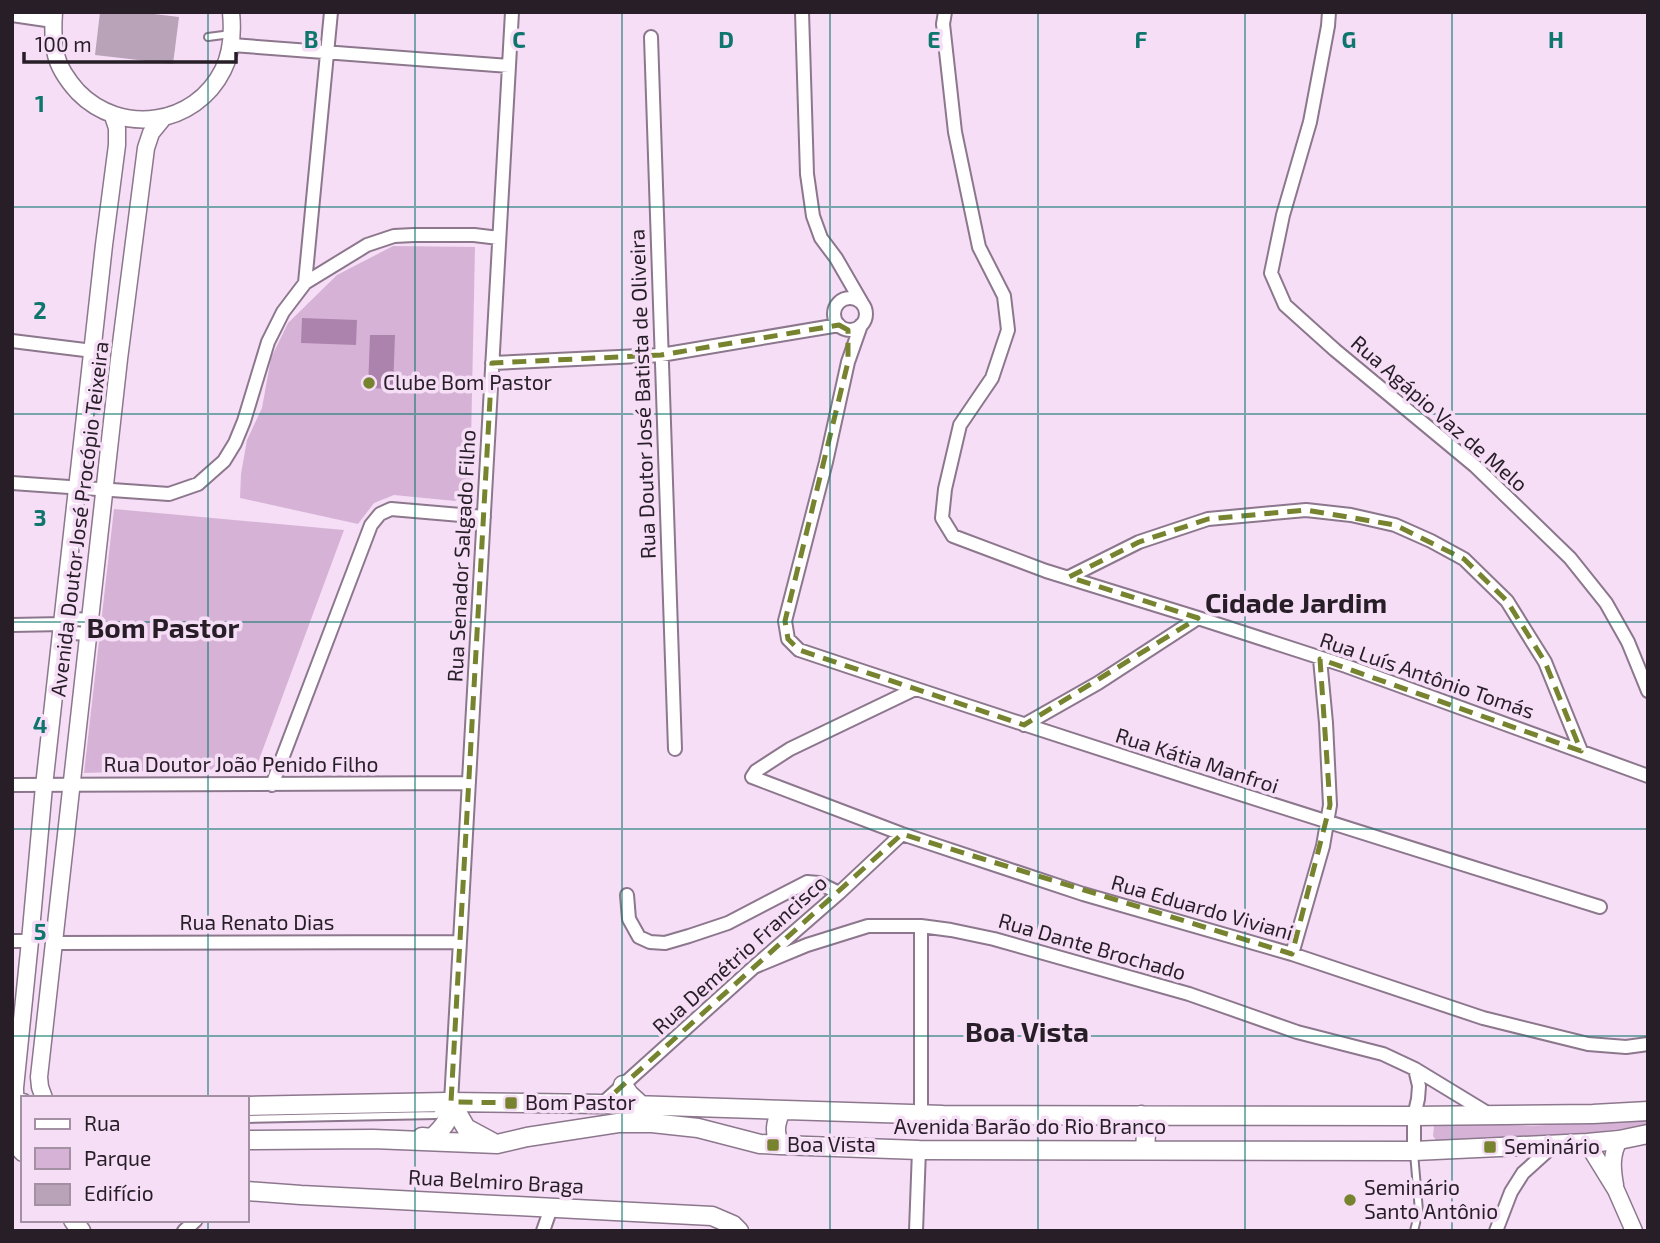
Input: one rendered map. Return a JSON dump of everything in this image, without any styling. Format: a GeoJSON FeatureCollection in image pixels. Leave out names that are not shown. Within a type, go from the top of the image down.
{"type":"FeatureCollection","features":[{"type":"Feature","properties":{"kind":"main road"},"geometry":{"type":"LineString","coordinates":[[623,1085],[642,1106]]}},
{"type":"Feature","properties":{"kind":"main road","name":"Avenida Barão do Rio Branco"},"geometry":{"type":"LineString","coordinates":[[248,1106],[449,1102],[602,1104],[921,1115],[1414,1116],[1648,1111]]}},
{"type":"Feature","properties":{"kind":"main road"},"geometry":{"type":"LineString","coordinates":[[373,1139],[387,1136],[432,1138],[448,1120],[449,1102]]}},
{"type":"Feature","properties":{"kind":"main road"},"geometry":{"type":"LineString","coordinates":[[449,1102],[466,1128],[498,1144]]}},
{"type":"Feature","properties":{"kind":"main road"},"geometry":{"type":"LineString","coordinates":[[527,1137],[602,1104]]}},
{"type":"Feature","properties":{"kind":"main road"},"geometry":{"type":"LineString","coordinates":[[780,1145],[775,1135],[775,1123],[781,1111]]}},
{"type":"Feature","properties":{"kind":"main road"},"geometry":{"type":"LineString","coordinates":[[1141,1115],[1146,1133],[1145,1150]]}},
{"type":"Feature","properties":{"kind":"main road","name":"Avenida Barão do Rio Branco"},"geometry":{"type":"LineString","coordinates":[[248,1140],[373,1139],[498,1144],[618,1123],[652,1123],[698,1128],[760,1144],[780,1145],[919,1150],[1413,1151],[1587,1143],[1648,1134]]}},
{"type":"Feature","properties":{"kind":"main road","name":"Rua Belmiro Braga"},"geometry":{"type":"LineString","coordinates":[[248,1191],[712,1216],[733,1225],[738,1231]]}},
{"type":"Feature","properties":{"kind":"street"},"geometry":{"type":"LineString","coordinates":[[12,15],[53,16],[56,57],[69,82],[88,102],[113,116],[139,120],[164,117],[188,107],[209,91],[223,70],[232,40],[231,12]]}},
{"type":"Feature","properties":{"kind":"street"},"geometry":{"type":"LineString","coordinates":[[305,283],[331,12]]}},
{"type":"Feature","properties":{"kind":"street","name":"Rua Senador Salgado Filho"},"geometry":{"type":"LineString","coordinates":[[449,1102],[512,12]]}},
{"type":"Feature","properties":{"kind":"street"},"geometry":{"type":"LineString","coordinates":[[492,363],[661,355],[849,327],[865,317],[862,303],[821,238],[813,216],[807,174],[802,12]]}},
{"type":"Feature","properties":{"kind":"street","name":"Rua Luís Antônio Tomás"},"geometry":{"type":"LineString","coordinates":[[945,12],[943,24],[955,132],[979,247],[1004,296],[1008,330],[992,378],[960,425],[945,489],[942,518],[953,536],[1046,571],[1346,666],[1648,776]]}},
{"type":"Feature","properties":{"kind":"street","name":"Rua Agápio Vaz de Melo"},"geometry":{"type":"LineString","coordinates":[[1329,12],[1310,122],[1283,215],[1271,273],[1285,305],[1475,466],[1570,558],[1606,603],[1628,642],[1648,691]]}},
{"type":"Feature","properties":{"kind":"street","name":"Rua Doutor José Batista de Oliveira"},"geometry":{"type":"LineString","coordinates":[[651,37],[675,749]]}},
{"type":"Feature","properties":{"kind":"street"},"geometry":{"type":"LineString","coordinates":[[232,40],[327,52],[509,66]]}},
{"type":"Feature","properties":{"kind":"street","name":"Avenida Doutor José Procópio Teixeira"},"geometry":{"type":"LineString","coordinates":[[17,1144],[15,1088],[44,786],[117,145],[117,128],[113,116]]}},
{"type":"Feature","properties":{"kind":"street","name":"Avenida Doutor José Procópio Teixeira"},"geometry":{"type":"LineString","coordinates":[[43,1096],[39,1077],[119,359],[146,148],[151,133],[164,117]]}},
{"type":"Feature","properties":{"kind":"street"},"geometry":{"type":"LineString","coordinates":[[12,483],[169,494],[198,484],[224,461],[235,443],[268,342],[283,312],[305,283],[367,245],[394,236],[499,237]]}},
{"type":"Feature","properties":{"kind":"street"},"geometry":{"type":"LineString","coordinates":[[104,245],[133,248]]}},
{"type":"Feature","properties":{"kind":"street"},"geometry":{"type":"LineString","coordinates":[[843,269],[841,301],[834,312],[836,321],[849,327]]}},
{"type":"Feature","properties":{"kind":"street"},"geometry":{"type":"LineString","coordinates":[[841,301],[849,298],[862,303]]}},
{"type":"Feature","properties":{"kind":"street","name":"Rua Kátia Manfroi"},"geometry":{"type":"LineString","coordinates":[[849,327],[848,362],[826,462],[785,621],[788,639],[799,650],[1024,726],[1600,906]]}},
{"type":"Feature","properties":{"kind":"street"},"geometry":{"type":"LineString","coordinates":[[12,341],[93,351]]}},
{"type":"Feature","properties":{"kind":"street"},"geometry":{"type":"LineString","coordinates":[[272,785],[371,525],[380,514],[391,509],[484,517]]}},
{"type":"Feature","properties":{"kind":"street"},"geometry":{"type":"LineString","coordinates":[[1069,578],[1139,542],[1208,519],[1306,510],[1395,526],[1465,559],[1507,601],[1545,662],[1581,751]]}},
{"type":"Feature","properties":{"kind":"street"},"geometry":{"type":"LineString","coordinates":[[1024,726],[1098,683],[1198,618]]}},
{"type":"Feature","properties":{"kind":"street"},"geometry":{"type":"LineString","coordinates":[[12,625],[63,624],[73,633],[88,627]]}},
{"type":"Feature","properties":{"kind":"street"},"geometry":{"type":"LineString","coordinates":[[1292,954],[1323,846],[1330,806],[1320,659]]}},
{"type":"Feature","properties":{"kind":"street","name":"Rua Eduardo Viviani"},"geometry":{"type":"LineString","coordinates":[[915,689],[790,749],[756,771],[752,778],[902,834],[1083,894],[1292,954],[1483,1018],[1588,1044],[1626,1047],[1648,1044]]}},
{"type":"Feature","properties":{"kind":"street","name":"Rua Doutor João Penido Filho"},"geometry":{"type":"LineString","coordinates":[[12,785],[469,783]]}},
{"type":"Feature","properties":{"kind":"street","name":"Rua Demétrio Francisco"},"geometry":{"type":"LineString","coordinates":[[602,1104],[902,834]]}},
{"type":"Feature","properties":{"kind":"street"},"geometry":{"type":"LineString","coordinates":[[628,895],[629,919],[639,937],[650,942],[665,943],[728,923],[807,882],[819,883],[839,893]]}},
{"type":"Feature","properties":{"kind":"street","name":"Rua Dante Brochado"},"geometry":{"type":"LineString","coordinates":[[754,967],[807,945],[868,926],[921,926],[951,930],[994,939],[1189,994],[1297,1032],[1383,1054],[1415,1069],[1491,1115]]}},
{"type":"Feature","properties":{"kind":"street"},"geometry":{"type":"LineString","coordinates":[[921,926],[921,1115]]}},
{"type":"Feature","properties":{"kind":"street"},"geometry":{"type":"LineString","coordinates":[[12,941],[30,941]]}},
{"type":"Feature","properties":{"kind":"street","name":"Rua Renato Dias"},"geometry":{"type":"LineString","coordinates":[[54,943],[460,942]]}},
{"type":"Feature","properties":{"kind":"street"},"geometry":{"type":"LineString","coordinates":[[1413,1151],[1414,1116],[1419,1086],[1415,1069]]}},
{"type":"Feature","properties":{"kind":"street"},"geometry":{"type":"LineString","coordinates":[[1615,1190],[1612,1166],[1619,1140]]}},
{"type":"Feature","properties":{"kind":"street"},"geometry":{"type":"LineString","coordinates":[[1587,1143],[1615,1190],[1634,1231]]}},
{"type":"Feature","properties":{"kind":"street"},"geometry":{"type":"LineString","coordinates":[[1496,1231],[1511,1192],[1523,1173],[1555,1144]]}},
{"type":"Feature","properties":{"kind":"street"},"geometry":{"type":"LineString","coordinates":[[916,1231],[919,1150]]}},
{"type":"Feature","properties":{"kind":"street"},"geometry":{"type":"LineString","coordinates":[[542,1231],[551,1208]]}},
{"type":"Feature","properties":{"kind":"lane"},"geometry":{"type":"LineString","coordinates":[[208,37],[232,40]]}},
{"type":"Feature","properties":{"kind":"lane"},"geometry":{"type":"LineString","coordinates":[[248,1119],[436,1115],[449,1102]]}},
{"type":"Feature","properties":{"kind":"lane"},"geometry":{"type":"LineString","coordinates":[[1413,1151],[1419,1210],[1414,1231]]}},
{"type":"Feature","properties":{"kind":"highlighted area"},"geometry":{"type":"Polygon","coordinates":[[[839,325],[848,330],[848,362],[785,621],[788,639],[799,650],[1024,725],[1198,618],[1069,577],[1139,542],[1208,519],[1306,510],[1395,525],[1464,559],[1507,601],[1545,662],[1581,751],[1320,659],[1330,805],[1292,954],[902,834],[602,1104],[451,1102],[492,363],[661,355],[839,325]]]}},
{"type":"Feature","properties":{"kind":"green space","name":"Clube Bom Pastor"},"geometry":{"type":"Polygon","coordinates":[[[393,246],[475,247],[470,492],[455,501],[394,495],[374,503],[358,524],[240,498],[247,440],[262,408],[271,358],[288,323],[337,275],[393,246]]]}},
{"type":"Feature","properties":{"kind":"green space"},"geometry":{"type":"Polygon","coordinates":[[[114,509],[344,530],[256,768],[84,773],[114,509]]]}},
{"type":"Feature","properties":{"kind":"green space"},"geometry":{"type":"Polygon","coordinates":[[[1648,1118],[1648,1125],[1582,1134],[1442,1142],[1433,1136],[1434,1126],[1438,1122],[1532,1126],[1648,1118]]]}},
{"type":"Feature","properties":{"kind":"shaded area"},"geometry":{"type":"Polygon","coordinates":[[[302,318],[357,320],[356,345],[301,343],[302,318]]]}},
{"type":"Feature","properties":{"kind":"shaded area"},"geometry":{"type":"Polygon","coordinates":[[[370,335],[395,335],[393,389],[368,388],[370,335]]]}},
{"type":"Feature","properties":{"kind":"building"},"geometry":{"type":"Polygon","coordinates":[[[100,12],[137,12],[179,17],[173,64],[95,55],[100,12]]]}},
{"type":"Feature","properties":{"kind":"place","name":"Clube Bom Pastor"},"geometry":{"type":"Point","coordinates":[369,383]}},
{"type":"Feature","properties":{"kind":"place","name":"Bom Pastor"},"geometry":{"type":"Point","coordinates":[511,1103]}},
{"type":"Feature","properties":{"kind":"place","name":"Boa Vista"},"geometry":{"type":"Point","coordinates":[773,1145]}},
{"type":"Feature","properties":{"kind":"place","name":"Seminário"},"geometry":{"type":"Point","coordinates":[1490,1147]}},
{"type":"Feature","properties":{"kind":"place","name":"Seminário Santo Antônio"},"geometry":{"type":"Point","coordinates":[1350,1200]}},
{"type":"Feature","properties":{"kind":"district","name":"Cidade Jardim"},"geometry":{"type":"Point","coordinates":[1296,603]}},
{"type":"Feature","properties":{"kind":"district","name":"Bom Pastor"},"geometry":{"type":"Point","coordinates":[163,628]}},
{"type":"Feature","properties":{"kind":"district","name":"Boa Vista"},"geometry":{"type":"Point","coordinates":[1027,1032]}}]}
